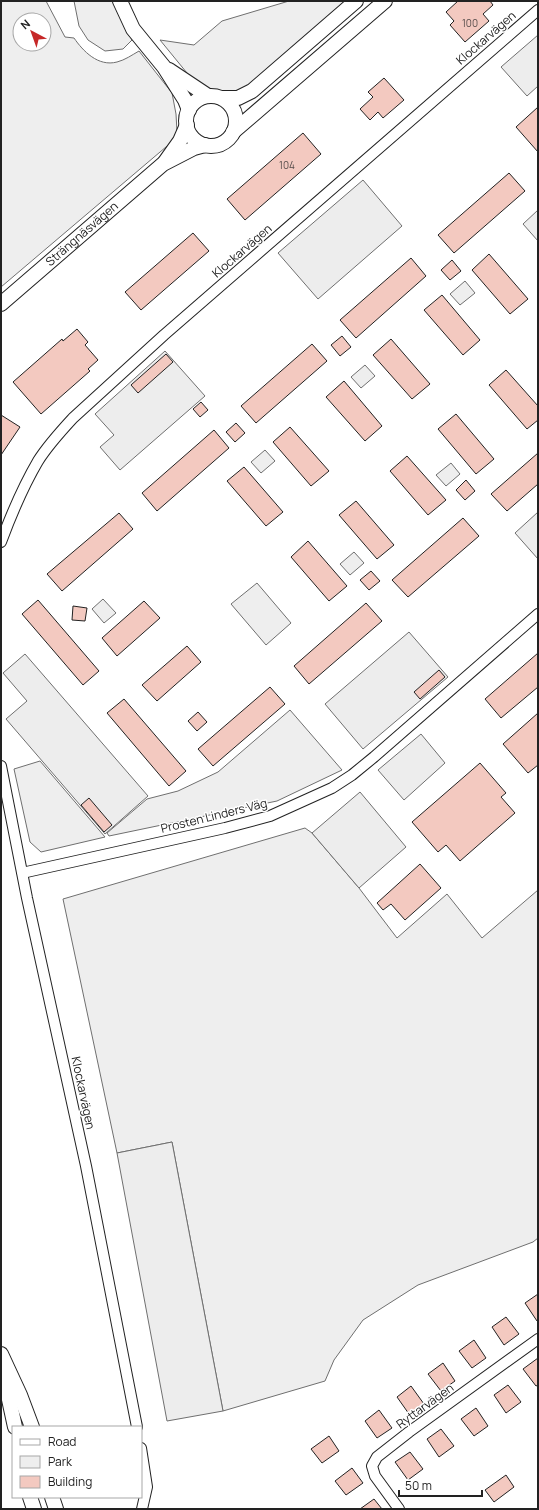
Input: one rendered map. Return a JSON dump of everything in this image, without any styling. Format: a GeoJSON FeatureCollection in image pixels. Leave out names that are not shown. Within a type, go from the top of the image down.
{"type":"FeatureCollection","features":[{"type":"Feature","properties":{"kind":"main road"},"geometry":{"type":"LineString","coordinates":[[120,1],[134,29],[164,66],[185,100],[189,110]]}},
{"type":"Feature","properties":{"kind":"main road"},"geometry":{"type":"LineString","coordinates":[[164,66],[208,96],[238,98],[252,91],[356,1]]}},
{"type":"Feature","properties":{"kind":"main road"},"geometry":{"type":"LineString","coordinates":[[208,96],[195,102],[189,110],[186,120],[187,125],[189,133],[194,139],[205,145],[220,144],[385,1]]}},
{"type":"Feature","properties":{"kind":"main road"},"geometry":{"type":"LineString","coordinates":[[222,98],[230,104],[234,112],[236,122],[233,132]]}},
{"type":"Feature","properties":{"kind":"main road","name":"Strängnäsvägen"},"geometry":{"type":"LineString","coordinates":[[1,304],[163,164],[180,141],[187,125]]}},
{"type":"Feature","properties":{"kind":"main road","name":"Strängnäsvägen"},"geometry":{"type":"LineString","coordinates":[[163,164],[194,148],[205,145]]}},
{"type":"Feature","properties":{"kind":"main road"},"geometry":{"type":"LineString","coordinates":[[1,1354],[20,1395],[32,1426]]}},
{"type":"Feature","properties":{"kind":"main road"},"geometry":{"type":"LineString","coordinates":[[1,1362],[15,1426]]}},
{"type":"Feature","properties":{"kind":"main road"},"geometry":{"type":"LineString","coordinates":[[30,1498],[34,1509]]}},
{"type":"Feature","properties":{"kind":"main road"},"geometry":{"type":"LineString","coordinates":[[52,1498],[56,1509]]}},
{"type":"Feature","properties":{"kind":"street","name":"Klockarvägen"},"geometry":{"type":"LineString","coordinates":[[1,542],[10,518],[38,461],[60,432],[73,418],[164,336],[538,10]]}},
{"type":"Feature","properties":{"kind":"street","name":"Prosten Linders Väg"},"geometry":{"type":"LineString","coordinates":[[22,873],[233,826],[270,816],[332,788],[352,775],[374,757],[538,614]]}},
{"type":"Feature","properties":{"kind":"street","name":"Klockarvägen"},"geometry":{"type":"LineString","coordinates":[[1,766],[22,873],[86,1166],[137,1426]]}},
{"type":"Feature","properties":{"kind":"street","name":"Ryttarvägen"},"geometry":{"type":"LineString","coordinates":[[399,1509],[375,1476],[372,1466],[378,1457],[409,1432],[538,1339]]}},
{"type":"Feature","properties":{"kind":"street"},"geometry":{"type":"LineString","coordinates":[[142,1455],[147,1488],[142,1509]]}},
{"type":"Feature","properties":{"kind":"green space"},"geometry":{"type":"Polygon","coordinates":[[[1,1],[46,1],[52,12],[12,12],[12,52],[52,52],[52,12],[65,37],[74,38],[87,53],[97,60],[110,63],[117,62],[126,59],[139,51],[172,93],[176,114],[177,132],[173,141],[1,287],[1,1]]]}},
{"type":"Feature","properties":{"kind":"green space"},"geometry":{"type":"Polygon","coordinates":[[[74,1],[113,1],[132,40],[123,49],[105,51],[88,40],[79,26],[74,1]]]}},
{"type":"Feature","properties":{"kind":"green space"},"geometry":{"type":"Polygon","coordinates":[[[289,1],[347,1],[248,88],[231,94],[207,92],[196,84],[160,40],[194,45],[222,21],[289,1]]]}},
{"type":"Feature","properties":{"kind":"green space"},"geometry":{"type":"Polygon","coordinates":[[[538,210],[538,241],[523,224],[538,210]]]}},
{"type":"Feature","properties":{"kind":"green space"},"geometry":{"type":"Polygon","coordinates":[[[465,281],[475,293],[460,305],[450,294],[465,281]]]}},
{"type":"Feature","properties":{"kind":"green space"},"geometry":{"type":"Polygon","coordinates":[[[365,365],[375,376],[361,388],[351,377],[365,365]]]}},
{"type":"Feature","properties":{"kind":"green space"},"geometry":{"type":"Polygon","coordinates":[[[265,450],[275,461],[261,473],[251,462],[265,450]]]}},
{"type":"Feature","properties":{"kind":"green space"},"geometry":{"type":"Polygon","coordinates":[[[451,463],[460,474],[446,486],[436,475],[451,463]]]}},
{"type":"Feature","properties":{"kind":"green space"},"geometry":{"type":"Polygon","coordinates":[[[354,552],[364,563],[350,575],[340,564],[354,552]]]}},
{"type":"Feature","properties":{"kind":"green space"},"geometry":{"type":"Polygon","coordinates":[[[257,583],[291,623],[266,645],[231,604],[257,583]]]}},
{"type":"Feature","properties":{"kind":"green space"},"geometry":{"type":"Polygon","coordinates":[[[103,599],[116,613],[104,623],[92,609],[103,599]]]}},
{"type":"Feature","properties":{"kind":"green space"},"geometry":{"type":"Polygon","coordinates":[[[290,710],[342,770],[277,801],[109,836],[107,833],[147,799],[178,791],[218,772],[290,710]]]}},
{"type":"Feature","properties":{"kind":"green space"},"geometry":{"type":"Polygon","coordinates":[[[40,761],[105,837],[41,852],[30,842],[14,769],[40,761]]]}},
{"type":"Feature","properties":{"kind":"green space"},"geometry":{"type":"Polygon","coordinates":[[[305,828],[312,833],[359,888],[397,938],[447,894],[482,938],[538,890],[538,1238],[533,1242],[418,1285],[363,1320],[334,1360],[325,1381],[223,1411],[172,1142],[117,1153],[63,899],[305,828]]]}},
{"type":"Feature","properties":{"kind":"shaded area"},"geometry":{"type":"Polygon","coordinates":[[[538,35],[538,86],[527,96],[501,67],[538,35]]]}},
{"type":"Feature","properties":{"kind":"shaded area"},"geometry":{"type":"Polygon","coordinates":[[[363,180],[402,226],[318,299],[278,253],[363,180]]]}},
{"type":"Feature","properties":{"kind":"shaded area"},"geometry":{"type":"Polygon","coordinates":[[[165,351],[205,396],[120,470],[100,447],[114,435],[95,414],[165,351]]]}},
{"type":"Feature","properties":{"kind":"shaded area"},"geometry":{"type":"Polygon","coordinates":[[[538,512],[538,559],[515,533],[538,512]]]}},
{"type":"Feature","properties":{"kind":"shaded area"},"geometry":{"type":"Polygon","coordinates":[[[409,632],[448,677],[363,749],[325,704],[409,632]]]}},
{"type":"Feature","properties":{"kind":"shaded area"},"geometry":{"type":"Polygon","coordinates":[[[25,654],[148,796],[105,834],[6,719],[27,701],[3,673],[25,654]]]}},
{"type":"Feature","properties":{"kind":"shaded area"},"geometry":{"type":"Polygon","coordinates":[[[421,734],[445,763],[404,800],[378,770],[421,734]]]}},
{"type":"Feature","properties":{"kind":"shaded area"},"geometry":{"type":"Polygon","coordinates":[[[360,792],[406,847],[359,888],[312,833],[360,792]]]}},
{"type":"Feature","properties":{"kind":"shaded area"},"geometry":{"type":"Polygon","coordinates":[[[172,1142],[223,1411],[167,1421],[117,1153],[172,1142]]]}},
{"type":"Feature","properties":{"kind":"building"},"geometry":{"type":"Polygon","coordinates":[[[458,1],[490,1],[493,5],[483,14],[489,21],[465,42],[450,25],[454,21],[446,12],[458,1]]]}},
{"type":"Feature","properties":{"kind":"building"},"geometry":{"type":"Polygon","coordinates":[[[384,78],[404,100],[383,118],[378,112],[370,120],[360,109],[373,97],[368,92],[384,78]]]}},
{"type":"Feature","properties":{"kind":"building"},"geometry":{"type":"Polygon","coordinates":[[[538,107],[538,152],[516,127],[538,107]]]}},
{"type":"Feature","properties":{"kind":"building"},"geometry":{"type":"Polygon","coordinates":[[[303,133],[321,154],[245,220],[227,199],[303,133]]]}},
{"type":"Feature","properties":{"kind":"building"},"geometry":{"type":"Polygon","coordinates":[[[509,173],[525,191],[454,253],[438,235],[509,173]]]}},
{"type":"Feature","properties":{"kind":"building"},"geometry":{"type":"Polygon","coordinates":[[[193,233],[209,251],[141,310],[125,292],[193,233]]]}},
{"type":"Feature","properties":{"kind":"building"},"geometry":{"type":"Polygon","coordinates":[[[489,254],[528,299],[510,314],[472,270],[489,254]]]}},
{"type":"Feature","properties":{"kind":"building"},"geometry":{"type":"Polygon","coordinates":[[[411,258],[426,276],[356,338],[340,320],[411,258]]]}},
{"type":"Feature","properties":{"kind":"building"},"geometry":{"type":"Polygon","coordinates":[[[452,260],[461,271],[450,280],[441,270],[452,260]]]}},
{"type":"Feature","properties":{"kind":"building"},"geometry":{"type":"Polygon","coordinates":[[[442,295],[480,340],[463,355],[424,310],[442,295]]]}},
{"type":"Feature","properties":{"kind":"building"},"geometry":{"type":"Polygon","coordinates":[[[77,329],[88,342],[85,345],[98,360],[88,369],[90,371],[41,414],[13,382],[62,339],[63,341],[77,329]]]}},
{"type":"Feature","properties":{"kind":"building"},"geometry":{"type":"Polygon","coordinates":[[[342,336],[351,347],[340,356],[331,345],[342,336]]]}},
{"type":"Feature","properties":{"kind":"building"},"geometry":{"type":"Polygon","coordinates":[[[391,339],[430,384],[412,399],[373,355],[391,339]]]}},
{"type":"Feature","properties":{"kind":"building"},"geometry":{"type":"Polygon","coordinates":[[[312,344],[327,361],[256,423],[241,406],[312,344]]]}},
{"type":"Feature","properties":{"kind":"building"},"geometry":{"type":"Polygon","coordinates":[[[166,354],[173,362],[138,393],[131,385],[166,354]]]}},
{"type":"Feature","properties":{"kind":"building"},"geometry":{"type":"Polygon","coordinates":[[[506,370],[538,406],[538,420],[527,429],[489,385],[506,370]]]}},
{"type":"Feature","properties":{"kind":"building"},"geometry":{"type":"Polygon","coordinates":[[[344,381],[382,426],[365,441],[326,397],[344,381]]]}},
{"type":"Feature","properties":{"kind":"building"},"geometry":{"type":"Polygon","coordinates":[[[201,402],[208,410],[200,417],[193,409],[201,402]]]}},
{"type":"Feature","properties":{"kind":"building"},"geometry":{"type":"Polygon","coordinates":[[[456,414],[494,459],[476,474],[438,429],[456,414]]]}},
{"type":"Feature","properties":{"kind":"building"},"geometry":{"type":"Polygon","coordinates":[[[1,415],[20,427],[1,455],[1,415]]]}},
{"type":"Feature","properties":{"kind":"building"},"geometry":{"type":"Polygon","coordinates":[[[236,423],[245,433],[235,442],[226,432],[236,423]]]}},
{"type":"Feature","properties":{"kind":"building"},"geometry":{"type":"Polygon","coordinates":[[[290,427],[329,471],[311,486],[273,442],[290,427]]]}},
{"type":"Feature","properties":{"kind":"building"},"geometry":{"type":"Polygon","coordinates":[[[214,430],[229,448],[157,511],[142,493],[214,430]]]}},
{"type":"Feature","properties":{"kind":"building"},"geometry":{"type":"Polygon","coordinates":[[[538,453],[538,484],[507,511],[491,494],[538,453]]]}},
{"type":"Feature","properties":{"kind":"building"},"geometry":{"type":"Polygon","coordinates":[[[407,456],[446,500],[428,515],[390,471],[407,456]]]}},
{"type":"Feature","properties":{"kind":"building"},"geometry":{"type":"Polygon","coordinates":[[[244,467],[283,512],[266,526],[227,481],[244,467]]]}},
{"type":"Feature","properties":{"kind":"building"},"geometry":{"type":"Polygon","coordinates":[[[466,480],[475,491],[465,500],[456,490],[466,480]]]}},
{"type":"Feature","properties":{"kind":"building"},"geometry":{"type":"Polygon","coordinates":[[[356,501],[394,545],[377,559],[339,515],[356,501]]]}},
{"type":"Feature","properties":{"kind":"building"},"geometry":{"type":"Polygon","coordinates":[[[119,513],[133,529],[62,591],[47,574],[119,513]]]}},
{"type":"Feature","properties":{"kind":"building"},"geometry":{"type":"Polygon","coordinates":[[[463,518],[479,536],[408,597],[392,580],[463,518]]]}},
{"type":"Feature","properties":{"kind":"building"},"geometry":{"type":"Polygon","coordinates":[[[308,541],[347,586],[329,601],[291,557],[308,541]]]}},
{"type":"Feature","properties":{"kind":"building"},"geometry":{"type":"Polygon","coordinates":[[[371,571],[380,581],[369,590],[360,580],[371,571]]]}},
{"type":"Feature","properties":{"kind":"building"},"geometry":{"type":"Polygon","coordinates":[[[38,600],[99,671],[83,685],[22,614],[38,600]]]}},
{"type":"Feature","properties":{"kind":"building"},"geometry":{"type":"Polygon","coordinates":[[[144,601],[160,618],[117,656],[102,638],[144,601]]]}},
{"type":"Feature","properties":{"kind":"building"},"geometry":{"type":"Polygon","coordinates":[[[366,603],[382,621],[309,684],[294,666],[366,603]]]}},
{"type":"Feature","properties":{"kind":"building"},"geometry":{"type":"Polygon","coordinates":[[[73,606],[87,608],[85,621],[72,620],[73,606]]]}},
{"type":"Feature","properties":{"kind":"building"},"geometry":{"type":"Polygon","coordinates":[[[187,646],[201,662],[157,701],[142,685],[187,646]]]}},
{"type":"Feature","properties":{"kind":"building"},"geometry":{"type":"Polygon","coordinates":[[[538,653],[538,687],[501,718],[485,699],[538,653]]]}},
{"type":"Feature","properties":{"kind":"building"},"geometry":{"type":"Polygon","coordinates":[[[439,670],[445,677],[420,699],[414,692],[439,670]]]}},
{"type":"Feature","properties":{"kind":"building"},"geometry":{"type":"Polygon","coordinates":[[[270,687],[285,704],[213,766],[198,749],[270,687]]]}},
{"type":"Feature","properties":{"kind":"building"},"geometry":{"type":"Polygon","coordinates":[[[124,699],[186,771],[169,786],[107,713],[124,699]]]}},
{"type":"Feature","properties":{"kind":"building"},"geometry":{"type":"Polygon","coordinates":[[[198,712],[207,722],[197,731],[188,721],[198,712]]]}},
{"type":"Feature","properties":{"kind":"building"},"geometry":{"type":"Polygon","coordinates":[[[538,713],[538,765],[528,773],[503,744],[538,713]]]}},
{"type":"Feature","properties":{"kind":"building"},"geometry":{"type":"Polygon","coordinates":[[[480,763],[506,793],[501,797],[515,813],[460,861],[446,845],[438,852],[412,822],[480,763]]]}},
{"type":"Feature","properties":{"kind":"building"},"geometry":{"type":"Polygon","coordinates":[[[89,798],[112,825],[104,832],[81,805],[89,798]]]}},
{"type":"Feature","properties":{"kind":"building"},"geometry":{"type":"Polygon","coordinates":[[[420,864],[441,888],[405,920],[391,904],[383,910],[377,903],[420,864]]]}},
{"type":"Feature","properties":{"kind":"building"},"geometry":{"type":"Polygon","coordinates":[[[538,1294],[538,1320],[537,1321],[525,1303],[538,1294]]]}},
{"type":"Feature","properties":{"kind":"building"},"geometry":{"type":"Polygon","coordinates":[[[506,1317],[519,1334],[504,1345],[492,1327],[506,1317]]]}},
{"type":"Feature","properties":{"kind":"building"},"geometry":{"type":"Polygon","coordinates":[[[474,1340],[486,1358],[472,1368],[459,1351],[474,1340]]]}},
{"type":"Feature","properties":{"kind":"building"},"geometry":{"type":"Polygon","coordinates":[[[538,1358],[538,1385],[536,1386],[523,1369],[538,1358]]]}},
{"type":"Feature","properties":{"kind":"building"},"geometry":{"type":"Polygon","coordinates":[[[443,1363],[455,1381],[441,1391],[428,1374],[443,1363]]]}},
{"type":"Feature","properties":{"kind":"building"},"geometry":{"type":"Polygon","coordinates":[[[508,1385],[521,1402],[506,1413],[494,1395],[508,1385]]]}},
{"type":"Feature","properties":{"kind":"building"},"geometry":{"type":"Polygon","coordinates":[[[411,1386],[424,1404],[409,1414],[397,1397],[411,1386]]]}},
{"type":"Feature","properties":{"kind":"building"},"geometry":{"type":"Polygon","coordinates":[[[476,1408],[488,1426],[474,1436],[461,1419],[476,1408]]]}},
{"type":"Feature","properties":{"kind":"building"},"geometry":{"type":"Polygon","coordinates":[[[379,1410],[392,1428],[377,1438],[365,1421],[379,1410]]]}},
{"type":"Feature","properties":{"kind":"building"},"geometry":{"type":"Polygon","coordinates":[[[441,1429],[454,1446],[439,1457],[427,1439],[441,1429]]]}},
{"type":"Feature","properties":{"kind":"building"},"geometry":{"type":"Polygon","coordinates":[[[329,1436],[339,1451],[322,1463],[311,1449],[329,1436]]]}},
{"type":"Feature","properties":{"kind":"building"},"geometry":{"type":"Polygon","coordinates":[[[410,1452],[423,1469],[408,1480],[395,1462],[410,1452]]]}},
{"type":"Feature","properties":{"kind":"building"},"geometry":{"type":"Polygon","coordinates":[[[352,1468],[363,1483],[346,1495],[335,1481],[352,1468]]]}},
{"type":"Feature","properties":{"kind":"building"},"geometry":{"type":"Polygon","coordinates":[[[506,1475],[514,1487],[494,1502],[485,1490],[506,1475]]]}},
{"type":"Feature","properties":{"kind":"building"},"geometry":{"type":"Polygon","coordinates":[[[374,1499],[382,1509],[360,1509],[374,1499]]]}}]}
